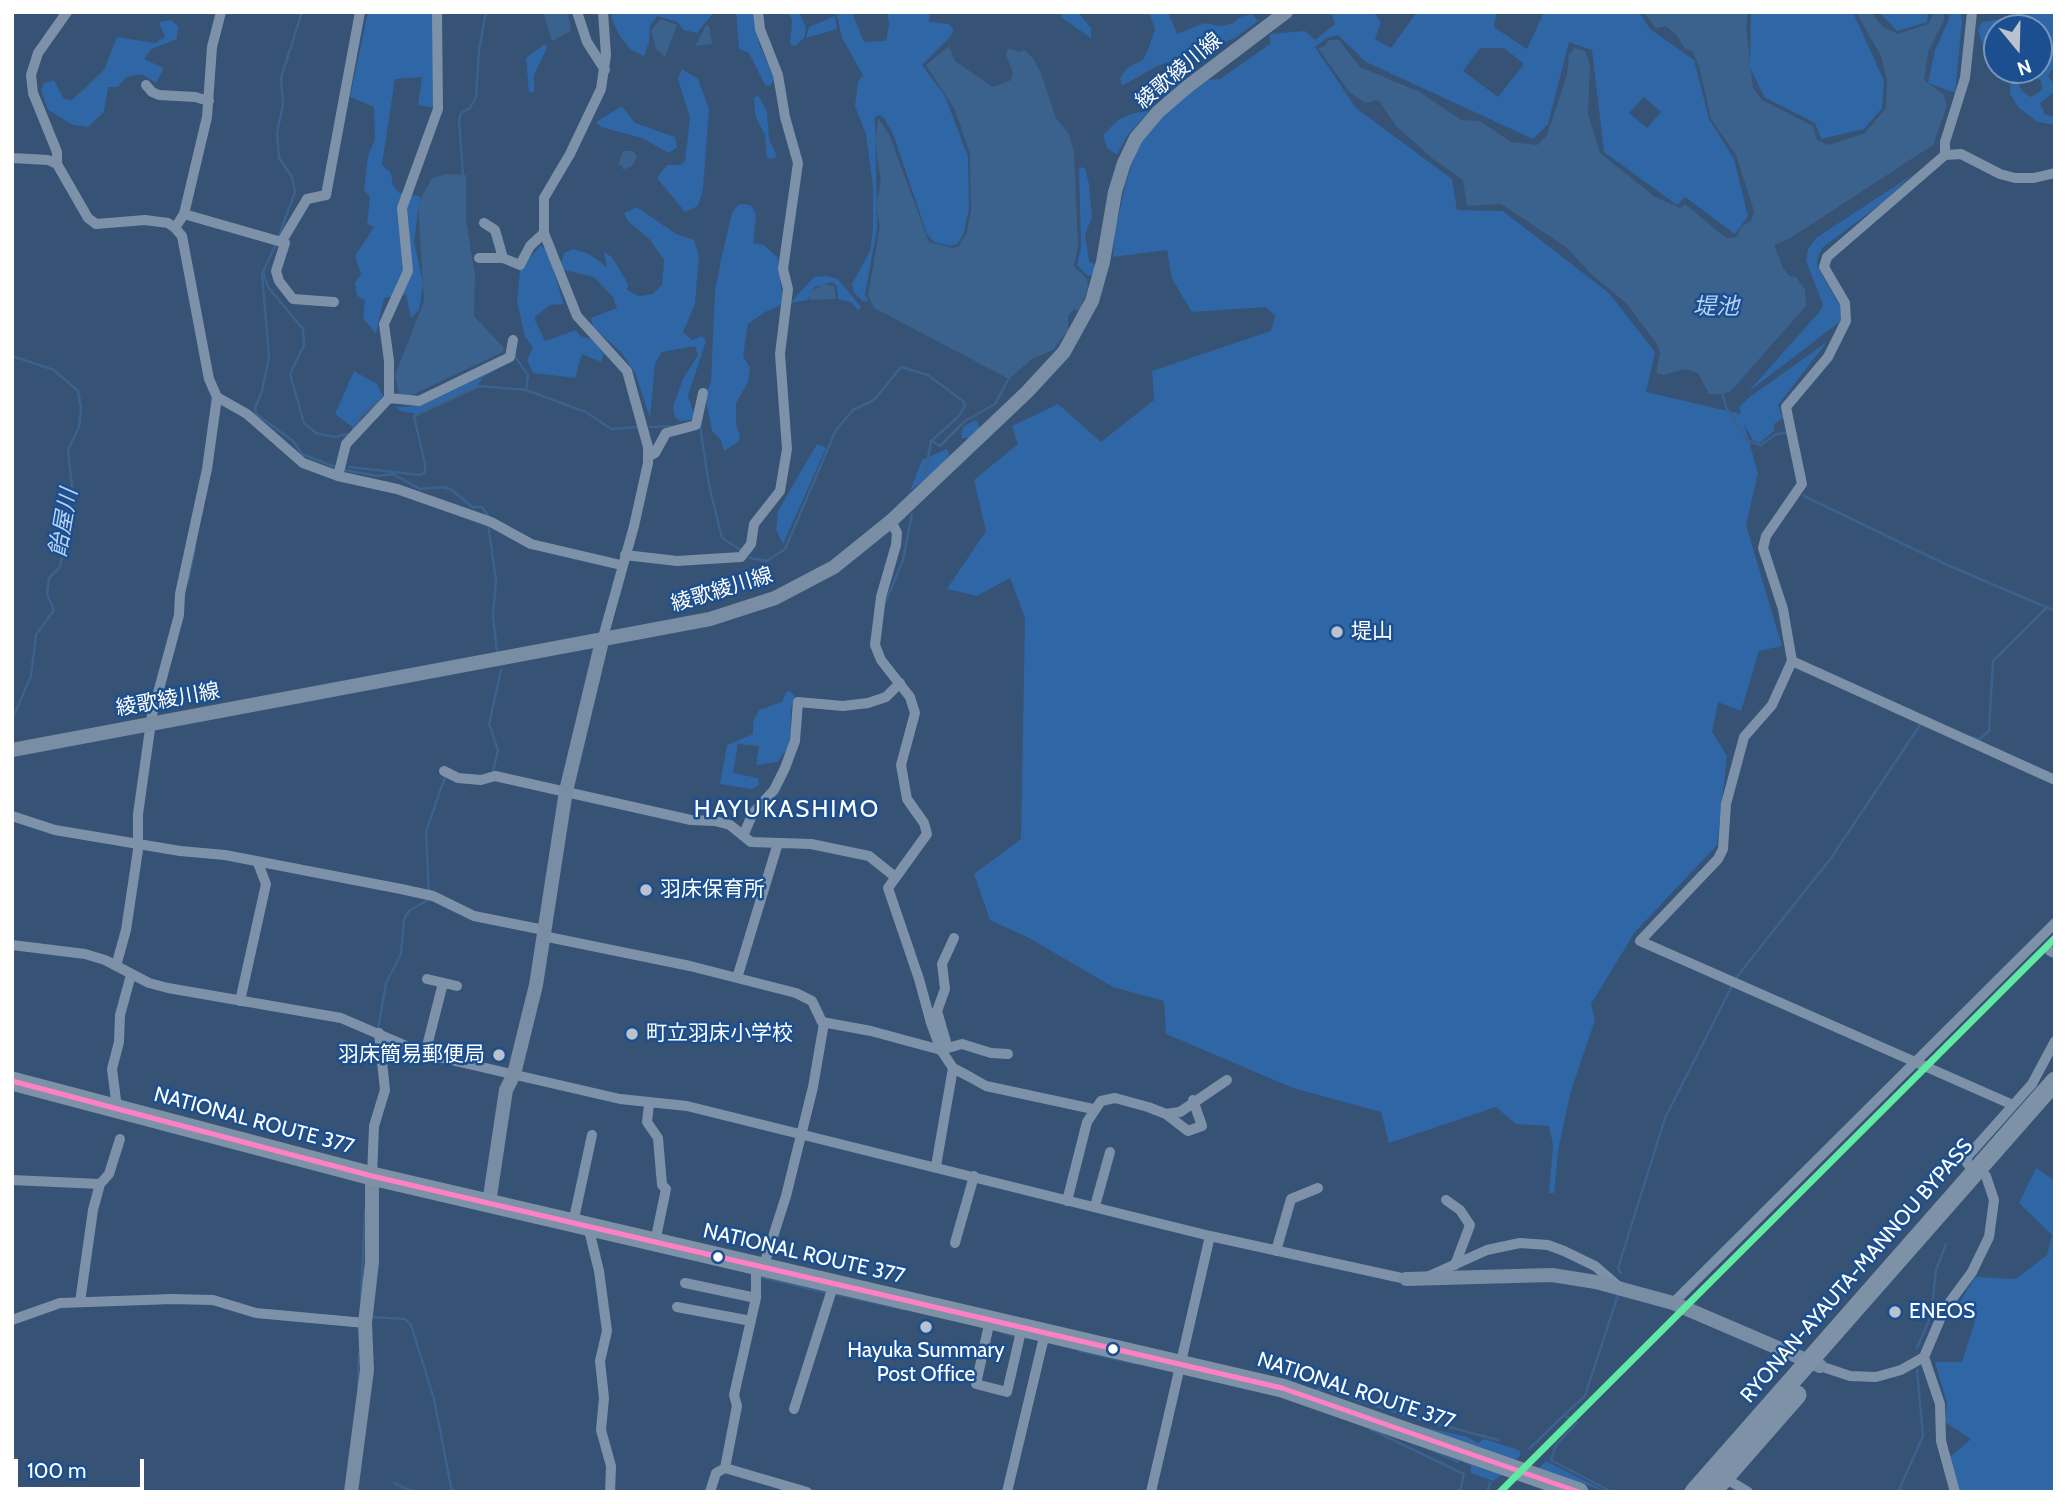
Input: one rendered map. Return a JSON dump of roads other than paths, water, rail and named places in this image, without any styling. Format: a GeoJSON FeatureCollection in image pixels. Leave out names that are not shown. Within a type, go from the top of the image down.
{"type":"FeatureCollection","features":[{"type":"Feature","properties":{"kind":"highway","name":"NATIONAL ROUTE 377"},"geometry":{"type":"LineString","coordinates":[[12,1081],[372,1176],[760,1267],[833,1290],[1021,1334],[1045,1333],[1322,1400],[1579,1492]]}},
{"type":"Feature","properties":{"kind":"highway","name":"RYONAN-AYAUTA-MANNOU BYPASS"},"geometry":{"type":"LineString","coordinates":[[1693,1492],[1815,1363],[1980,1175],[2055,1081]]}},
{"type":"Feature","properties":{"kind":"highway","name":"RYONAN-AYAUTA-MANNOU BYPASS"},"geometry":{"type":"LineString","coordinates":[[1980,1175],[2055,1099]]}},
{"type":"Feature","properties":{"kind":"highway","name":"RYONAN-AYAUTA-MANNOU BYPASS"},"geometry":{"type":"LineString","coordinates":[[1719,1485],[1815,1363]]}},
{"type":"Feature","properties":{"kind":"main road","name":"綾歌綾川線"},"geometry":{"type":"LineString","coordinates":[[12,750],[710,619],[775,598],[834,567],[891,521],[1052,367],[1074,337],[1098,282],[1112,203],[1124,163],[1143,128],[1187,87],[1286,12]]}},
{"type":"Feature","properties":{"kind":"main road"},"geometry":{"type":"LineString","coordinates":[[489,1203],[506,1090],[514,1074],[536,985],[566,791],[602,641]]}},
{"type":"Feature","properties":{"kind":"main road"},"geometry":{"type":"LineString","coordinates":[[351,1492],[367,1370],[362,1323],[372,1262],[372,1176]]}},
{"type":"Feature","properties":{"kind":"main road"},"geometry":{"type":"LineString","coordinates":[[1412,1280],[1552,1276],[1618,1286],[1673,1303],[1815,1363]]}},
{"type":"Feature","properties":{"kind":"street"},"geometry":{"type":"LineString","coordinates":[[67,12],[38,53],[31,75],[33,93],[57,152],[57,164],[93,222],[145,220],[168,223],[176,228],[185,252],[209,379],[218,397],[247,414],[303,463],[397,489],[489,521],[531,544],[623,560],[677,561],[741,557],[751,544],[754,524],[780,491],[787,450],[779,354],[788,289],[783,269],[798,163],[785,117],[778,75],[760,29],[758,12]]}},
{"type":"Feature","properties":{"kind":"street"},"geometry":{"type":"LineString","coordinates":[[176,228],[184,215],[209,101],[212,47],[221,12]]}},
{"type":"Feature","properties":{"kind":"street"},"geometry":{"type":"LineString","coordinates":[[279,240],[307,199],[326,195],[360,12]]}},
{"type":"Feature","properties":{"kind":"street"},"geometry":{"type":"LineString","coordinates":[[339,471],[346,444],[389,398],[390,361],[384,324],[408,271],[402,208],[438,109],[437,12]]}},
{"type":"Feature","properties":{"kind":"street"},"geometry":{"type":"LineString","coordinates":[[577,12],[587,41],[605,70]]}},
{"type":"Feature","properties":{"kind":"street"},"geometry":{"type":"LineString","coordinates":[[602,641],[634,526],[648,457],[646,434],[626,371],[577,316],[568,299],[544,233],[544,198],[570,154],[601,89],[605,70],[603,12]]}},
{"type":"Feature","properties":{"kind":"street"},"geometry":{"type":"LineString","coordinates":[[1945,155],[1945,142],[1965,78],[1972,12]]}},
{"type":"Feature","properties":{"kind":"street"},"geometry":{"type":"LineString","coordinates":[[146,85],[159,95],[195,96],[209,101]]}},
{"type":"Feature","properties":{"kind":"street"},"geometry":{"type":"LineString","coordinates":[[2013,1105],[1916,1060],[1640,941],[1718,859],[1723,849],[1726,804],[1744,737],[1777,696],[1793,661],[1783,609],[1763,548],[1766,536],[1802,484],[1786,407],[1828,357],[1846,321],[1845,303],[1824,267],[1825,261],[1833,249],[1945,155],[1961,154],[2000,174],[2015,178],[2034,178],[2055,173]]}},
{"type":"Feature","properties":{"kind":"street"},"geometry":{"type":"LineString","coordinates":[[12,158],[38,158],[57,164]]}},
{"type":"Feature","properties":{"kind":"street"},"geometry":{"type":"LineString","coordinates":[[184,215],[285,243],[276,271],[279,281],[293,299],[334,302]]}},
{"type":"Feature","properties":{"kind":"street"},"geometry":{"type":"LineString","coordinates":[[484,223],[495,230],[503,258]]}},
{"type":"Feature","properties":{"kind":"street"},"geometry":{"type":"LineString","coordinates":[[479,258],[503,258],[520,264],[530,246],[544,233]]}},
{"type":"Feature","properties":{"kind":"street"},"geometry":{"type":"LineString","coordinates":[[389,398],[418,401],[510,357],[513,340]]}},
{"type":"Feature","properties":{"kind":"street"},"geometry":{"type":"LineString","coordinates":[[648,457],[655,453],[666,433],[696,424],[703,393]]}},
{"type":"Feature","properties":{"kind":"street"},"geometry":{"type":"LineString","coordinates":[[116,966],[126,930],[138,850],[136,845],[152,725],[179,615],[180,594],[207,469],[218,397]]}},
{"type":"Feature","properties":{"kind":"street"},"geometry":{"type":"LineString","coordinates":[[891,521],[897,533],[896,545],[881,597],[875,645],[881,660],[911,698],[915,713],[901,765],[907,799],[924,823],[927,834],[922,846],[894,876],[888,888],[891,903],[953,1068],[936,1166]]}},
{"type":"Feature","properties":{"kind":"street"},"geometry":{"type":"LineString","coordinates":[[1793,661],[2055,780]]}},
{"type":"Feature","properties":{"kind":"street"},"geometry":{"type":"LineString","coordinates":[[743,836],[753,813],[774,790],[788,759],[795,741],[798,702],[843,706],[868,703],[886,697],[900,683]]}},
{"type":"Feature","properties":{"kind":"street"},"geometry":{"type":"LineString","coordinates":[[447,772],[457,778],[481,780],[495,776],[691,820],[715,821],[730,825],[751,842],[811,844],[869,856],[894,876]]}},
{"type":"Feature","properties":{"kind":"street"},"geometry":{"type":"LineString","coordinates":[[12,816],[55,830],[136,845],[225,855],[433,896],[474,916],[737,978],[796,993],[812,1001],[824,1023],[813,1087],[786,1196],[760,1267],[756,1298],[734,1395],[737,1406],[725,1468]]}},
{"type":"Feature","properties":{"kind":"street"},"geometry":{"type":"LineString","coordinates":[[737,978],[778,843]]}},
{"type":"Feature","properties":{"kind":"street"},"geometry":{"type":"LineString","coordinates":[[240,1001],[266,884],[258,863]]}},
{"type":"Feature","properties":{"kind":"street"},"geometry":{"type":"LineString","coordinates":[[1673,1303],[2055,923]]}},
{"type":"Feature","properties":{"kind":"street"},"geometry":{"type":"LineString","coordinates":[[945,1049],[937,1011],[945,989],[942,964],[954,937]]}},
{"type":"Feature","properties":{"kind":"street"},"geometry":{"type":"LineString","coordinates":[[12,945],[85,954],[168,988],[341,1018],[425,1054],[649,1104],[687,1106],[1210,1236],[1412,1280],[1487,1250],[1517,1243],[1548,1245],[1595,1266],[1618,1286]]}},
{"type":"Feature","properties":{"kind":"street"},"geometry":{"type":"LineString","coordinates":[[117,1108],[113,1069],[120,1015],[131,975]]}},
{"type":"Feature","properties":{"kind":"street"},"geometry":{"type":"LineString","coordinates":[[427,979],[457,986]]}},
{"type":"Feature","properties":{"kind":"street"},"geometry":{"type":"LineString","coordinates":[[425,1054],[443,983]]}},
{"type":"Feature","properties":{"kind":"street"},"geometry":{"type":"LineString","coordinates":[[824,1023],[945,1049],[962,1044],[1008,1054]]}},
{"type":"Feature","properties":{"kind":"street"},"geometry":{"type":"LineString","coordinates":[[372,1176],[374,1126],[385,1090],[379,1033]]}},
{"type":"Feature","properties":{"kind":"street"},"geometry":{"type":"LineString","coordinates":[[1815,1363],[1850,1376],[1876,1377],[1901,1370],[1924,1357],[1944,1310],[1972,1272],[1989,1237],[1994,1200],[1980,1175],[1967,1163],[1967,1157],[2032,1084],[2055,1041]]}},
{"type":"Feature","properties":{"kind":"street"},"geometry":{"type":"LineString","coordinates":[[953,1068],[986,1086],[1093,1109]]}},
{"type":"Feature","properties":{"kind":"street"},"geometry":{"type":"LineString","coordinates":[[1166,1114],[1180,1112],[1193,1100],[1227,1080]]}},
{"type":"Feature","properties":{"kind":"street"},"geometry":{"type":"LineString","coordinates":[[1067,1201],[1087,1122],[1093,1109],[1101,1101],[1115,1098],[1166,1114],[1188,1131],[1202,1126],[1193,1100]]}},
{"type":"Feature","properties":{"kind":"street"},"geometry":{"type":"LineString","coordinates":[[649,1104],[648,1122],[657,1138],[662,1185],[666,1188],[654,1242]]}},
{"type":"Feature","properties":{"kind":"street"},"geometry":{"type":"LineString","coordinates":[[592,1135],[580,1224],[599,1271],[607,1331],[600,1361],[604,1398],[601,1430],[611,1465],[610,1492]]}},
{"type":"Feature","properties":{"kind":"street"},"geometry":{"type":"LineString","coordinates":[[80,1302],[86,1244],[100,1184],[109,1174],[120,1139]]}},
{"type":"Feature","properties":{"kind":"street"},"geometry":{"type":"LineString","coordinates":[[1095,1206],[1110,1152]]}},
{"type":"Feature","properties":{"kind":"street"},"geometry":{"type":"LineString","coordinates":[[955,1243],[975,1177]]}},
{"type":"Feature","properties":{"kind":"street"},"geometry":{"type":"LineString","coordinates":[[12,1180],[100,1184]]}},
{"type":"Feature","properties":{"kind":"street"},"geometry":{"type":"LineString","coordinates":[[1276,1251],[1291,1199],[1318,1188]]}},
{"type":"Feature","properties":{"kind":"street"},"geometry":{"type":"LineString","coordinates":[[1446,1200],[1460,1210],[1470,1225],[1455,1265]]}},
{"type":"Feature","properties":{"kind":"street"},"geometry":{"type":"LineString","coordinates":[[1151,1492],[1210,1236]]}},
{"type":"Feature","properties":{"kind":"street"},"geometry":{"type":"LineString","coordinates":[[685,1283],[756,1298]]}},
{"type":"Feature","properties":{"kind":"street"},"geometry":{"type":"LineString","coordinates":[[704,1312],[709,1288]]}},
{"type":"Feature","properties":{"kind":"street"},"geometry":{"type":"LineString","coordinates":[[794,1409],[833,1290]]}},
{"type":"Feature","properties":{"kind":"street"},"geometry":{"type":"LineString","coordinates":[[12,1320],[60,1303],[213,1300],[256,1313],[362,1323]]}},
{"type":"Feature","properties":{"kind":"street"},"geometry":{"type":"LineString","coordinates":[[677,1307],[751,1321]]}},
{"type":"Feature","properties":{"kind":"street"},"geometry":{"type":"LineString","coordinates":[[988,1326],[976,1384],[1007,1392],[1021,1334]]}},
{"type":"Feature","properties":{"kind":"street"},"geometry":{"type":"LineString","coordinates":[[1007,1492],[1045,1333]]}},
{"type":"Feature","properties":{"kind":"street"},"geometry":{"type":"LineString","coordinates":[[1924,1357],[1940,1404],[1941,1441],[1955,1492]]}},
{"type":"Feature","properties":{"kind":"street"},"geometry":{"type":"LineString","coordinates":[[710,1492],[716,1473],[725,1468],[807,1492]]}},
{"type":"Feature","properties":{"kind":"street"},"geometry":{"type":"LineString","coordinates":[[1719,1485],[1748,1492]]}},
{"type":"Feature","properties":{"kind":"water"},"geometry":{"type":"Polygon","coordinates":[[[543,12],[568,12],[571,31],[552,41],[543,12]]]}},
{"type":"Feature","properties":{"kind":"water","name":"堤池"},"geometry":{"type":"Polygon","coordinates":[[[1643,12],[1748,12],[1746,27],[1753,88],[1762,100],[1813,126],[1817,140],[1829,145],[1865,133],[1886,108],[1887,79],[1881,56],[1856,12],[1871,12],[1883,27],[1898,34],[1928,24],[1934,12],[1944,12],[1944,20],[1928,52],[1924,80],[1944,95],[1947,106],[1933,145],[1789,239],[1774,245],[1783,268],[1789,276],[1796,277],[1805,289],[1806,306],[1730,392],[1721,394],[1709,394],[1698,373],[1685,369],[1664,375],[1656,373],[1660,353],[1657,344],[1626,303],[1590,273],[1566,247],[1501,204],[1467,206],[1463,180],[1433,159],[1397,127],[1378,100],[1365,103],[1349,92],[1318,48],[1325,46],[1328,40],[1339,40],[1360,67],[1420,92],[1461,120],[1480,121],[1511,142],[1537,145],[1547,135],[1567,75],[1569,54],[1575,48],[1585,51],[1590,64],[1588,113],[1600,153],[1655,197],[1680,208],[1685,204],[1726,238],[1736,237],[1742,226],[1751,221],[1754,211],[1736,155],[1711,119],[1699,66],[1692,51],[1685,49],[1677,36],[1666,26],[1656,28],[1643,12]]]}},
{"type":"Feature","properties":{"kind":"water"},"geometry":{"type":"Polygon","coordinates":[[[661,19],[677,25],[665,57],[656,49],[651,30],[661,19]]]}},
{"type":"Feature","properties":{"kind":"water"},"geometry":{"type":"Polygon","coordinates":[[[706,25],[709,26],[712,44],[695,46],[706,25]]]}},
{"type":"Feature","properties":{"kind":"water"},"geometry":{"type":"Polygon","coordinates":[[[949,46],[955,61],[993,87],[1011,80],[1013,73],[1006,55],[1008,48],[1019,52],[1024,50],[1033,58],[1041,73],[1056,118],[1069,134],[1074,152],[1078,246],[1074,266],[1087,279],[1088,287],[1079,311],[1074,309],[1068,315],[1068,330],[1053,350],[1032,359],[1009,379],[874,308],[868,295],[880,226],[876,205],[881,182],[875,141],[878,118],[889,134],[929,242],[953,248],[959,246],[967,232],[971,210],[970,154],[955,110],[926,65],[949,46]]]}},
{"type":"Feature","properties":{"kind":"water"},"geometry":{"type":"Polygon","coordinates":[[[623,151],[633,151],[637,157],[632,166],[623,170],[622,165],[618,165],[623,151]]]}},
{"type":"Feature","properties":{"kind":"water"},"geometry":{"type":"Polygon","coordinates":[[[446,174],[466,175],[466,219],[475,275],[474,316],[504,348],[503,352],[412,395],[399,395],[395,375],[424,301],[418,203],[432,178],[446,174]]]}},
{"type":"Feature","properties":{"kind":"water"},"geometry":{"type":"Polygon","coordinates":[[[823,284],[834,286],[836,299],[810,300],[810,292],[823,284]]]}},
{"type":"Feature","properties":{"kind":"waterway"},"geometry":{"type":"LineString","coordinates":[[278,238],[295,192],[292,177],[279,158],[277,133],[283,104],[281,78],[302,12]]}},
{"type":"Feature","properties":{"kind":"waterway"},"geometry":{"type":"LineString","coordinates":[[463,175],[459,120],[461,113],[470,108],[476,97],[479,51],[486,12]]}},
{"type":"Feature","properties":{"kind":"waterway"},"geometry":{"type":"LineString","coordinates":[[276,244],[262,274],[269,357],[262,391],[255,408],[256,414],[293,441],[302,454],[338,468]]}},
{"type":"Feature","properties":{"kind":"waterway"},"geometry":{"type":"LineString","coordinates":[[263,271],[268,287],[303,329],[304,345],[290,374],[304,423],[316,433],[334,437],[349,434]]}},
{"type":"Feature","properties":{"kind":"waterway","name":"飴屋川"},"geometry":{"type":"LineString","coordinates":[[12,356],[54,370],[78,391],[81,407],[79,427],[68,450],[72,488],[59,533],[62,559],[59,568],[49,578],[47,594],[54,610],[36,635],[31,676],[12,720]]}},
{"type":"Feature","properties":{"kind":"waterway"},"geometry":{"type":"LineString","coordinates":[[515,357],[528,375],[526,390]]}},
{"type":"Feature","properties":{"kind":"waterway"},"geometry":{"type":"LineString","coordinates":[[750,558],[767,561],[785,549],[836,430],[853,410],[874,400],[901,367],[928,375],[964,402],[965,406],[958,417],[931,441],[925,475]]}},
{"type":"Feature","properties":{"kind":"waterway"},"geometry":{"type":"LineString","coordinates":[[932,441],[940,446],[965,421],[995,404],[1010,376]]}},
{"type":"Feature","properties":{"kind":"waterway"},"geometry":{"type":"LineString","coordinates":[[349,467],[420,475],[425,472],[414,416],[479,386],[526,390],[586,412],[611,429],[639,427]]}},
{"type":"Feature","properties":{"kind":"waterway"},"geometry":{"type":"LineString","coordinates":[[1722,393],[1726,407],[1748,441],[1761,445],[1776,434],[1787,433]]}},
{"type":"Feature","properties":{"kind":"waterway"},"geometry":{"type":"LineString","coordinates":[[353,429],[362,415],[378,402]]}},
{"type":"Feature","properties":{"kind":"waterway"},"geometry":{"type":"LineString","coordinates":[[650,427],[675,426]]}},
{"type":"Feature","properties":{"kind":"waterway"},"geometry":{"type":"LineString","coordinates":[[700,426],[709,485],[722,538],[741,550]]}},
{"type":"Feature","properties":{"kind":"waterway"},"geometry":{"type":"LineString","coordinates":[[345,470],[377,476],[393,474],[420,489],[444,487],[452,490],[472,507],[482,507],[489,517]]}},
{"type":"Feature","properties":{"kind":"waterway"},"geometry":{"type":"LineString","coordinates":[[1804,496],[1945,564],[2055,611]]}},
{"type":"Feature","properties":{"kind":"waterway"},"geometry":{"type":"LineString","coordinates":[[886,601],[903,560],[912,514]]}},
{"type":"Feature","properties":{"kind":"waterway"},"geometry":{"type":"LineString","coordinates":[[488,524],[496,580],[493,616],[497,652]]}},
{"type":"Feature","properties":{"kind":"waterway"},"geometry":{"type":"LineString","coordinates":[[188,581],[195,547]]}},
{"type":"Feature","properties":{"kind":"waterway"},"geometry":{"type":"LineString","coordinates":[[1971,737],[1980,739],[1989,731],[1993,661],[2047,607]]}},
{"type":"Feature","properties":{"kind":"waterway"},"geometry":{"type":"LineString","coordinates":[[493,772],[498,750],[489,724],[501,670]]}},
{"type":"Feature","properties":{"kind":"waterway"},"geometry":{"type":"LineString","coordinates":[[1736,978],[1831,858],[1920,725]]}},
{"type":"Feature","properties":{"kind":"waterway"},"geometry":{"type":"LineString","coordinates":[[429,893],[426,832],[445,777]]}},
{"type":"Feature","properties":{"kind":"waterway"},"geometry":{"type":"LineString","coordinates":[[378,1028],[386,983],[401,954],[404,919],[409,911],[428,900]]}},
{"type":"Feature","properties":{"kind":"waterway"},"geometry":{"type":"LineString","coordinates":[[1621,1273],[1618,1268],[1665,1118],[1732,986]]}},
{"type":"Feature","properties":{"kind":"waterway"},"geometry":{"type":"LineString","coordinates":[[361,1298],[365,1210]]}},
{"type":"Feature","properties":{"kind":"waterway"},"geometry":{"type":"LineString","coordinates":[[1917,1348],[1931,1316],[1936,1270],[1946,1244]]}},
{"type":"Feature","properties":{"kind":"waterway"},"geometry":{"type":"LineString","coordinates":[[761,1277],[828,1293]]}},
{"type":"Feature","properties":{"kind":"waterway"},"geometry":{"type":"LineString","coordinates":[[834,1294],[903,1309]]}},
{"type":"Feature","properties":{"kind":"waterway"},"geometry":{"type":"LineString","coordinates":[[1563,1416],[1585,1396],[1618,1295]]}},
{"type":"Feature","properties":{"kind":"waterway"},"geometry":{"type":"LineString","coordinates":[[372,1317],[405,1319],[411,1325],[434,1399],[452,1492]]}},
{"type":"Feature","properties":{"kind":"waterway"},"geometry":{"type":"LineString","coordinates":[[1001,1332],[1015,1336]]}},
{"type":"Feature","properties":{"kind":"waterway"},"geometry":{"type":"LineString","coordinates":[[1079,1351],[1138,1364]]}},
{"type":"Feature","properties":{"kind":"waterway"},"geometry":{"type":"LineString","coordinates":[[358,1389],[359,1353]]}},
{"type":"Feature","properties":{"kind":"waterway"},"geometry":{"type":"LineString","coordinates":[[1898,1492],[1923,1436],[1917,1370]]}},
{"type":"Feature","properties":{"kind":"waterway"},"geometry":{"type":"LineString","coordinates":[[1315,1391],[1322,1388],[1407,1416],[1498,1440]]}},
{"type":"Feature","properties":{"kind":"waterway"},"geometry":{"type":"LineString","coordinates":[[1529,1449],[1563,1416],[1571,1418],[1577,1423],[1556,1445],[1551,1460],[1612,1492]]}},
{"type":"Feature","properties":{"kind":"waterway"},"geometry":{"type":"LineString","coordinates":[[1370,1429],[1464,1474],[1460,1492]]}},
{"type":"Feature","properties":{"kind":"waterway"},"geometry":{"type":"LineString","coordinates":[[394,1483],[413,1492]]}},
{"type":"Feature","properties":{"kind":"waterway"},"geometry":{"type":"LineString","coordinates":[[1487,1492],[1490,1483]]}},
{"type":"Feature","properties":{"kind":"place","name":"堤山"},"geometry":{"type":"Point","coordinates":[1337,632]}},
{"type":"Feature","properties":{"kind":"place","name":"羽床保育所"},"geometry":{"type":"Point","coordinates":[646,890]}},
{"type":"Feature","properties":{"kind":"place","name":"町立羽床小学校"},"geometry":{"type":"Point","coordinates":[632,1034]}},
{"type":"Feature","properties":{"kind":"place","name":"羽床簡易郵便局"},"geometry":{"type":"Point","coordinates":[499,1055]}},
{"type":"Feature","properties":{"kind":"place","name":"ENEOS"},"geometry":{"type":"Point","coordinates":[1895,1312]}},
{"type":"Feature","properties":{"kind":"place","name":"Hayuka Summary Post Office"},"geometry":{"type":"Point","coordinates":[926,1327]}},
{"type":"Feature","properties":{"kind":"district","name":"HAYUKASHIMO"},"geometry":{"type":"Point","coordinates":[787,810]}}]}
